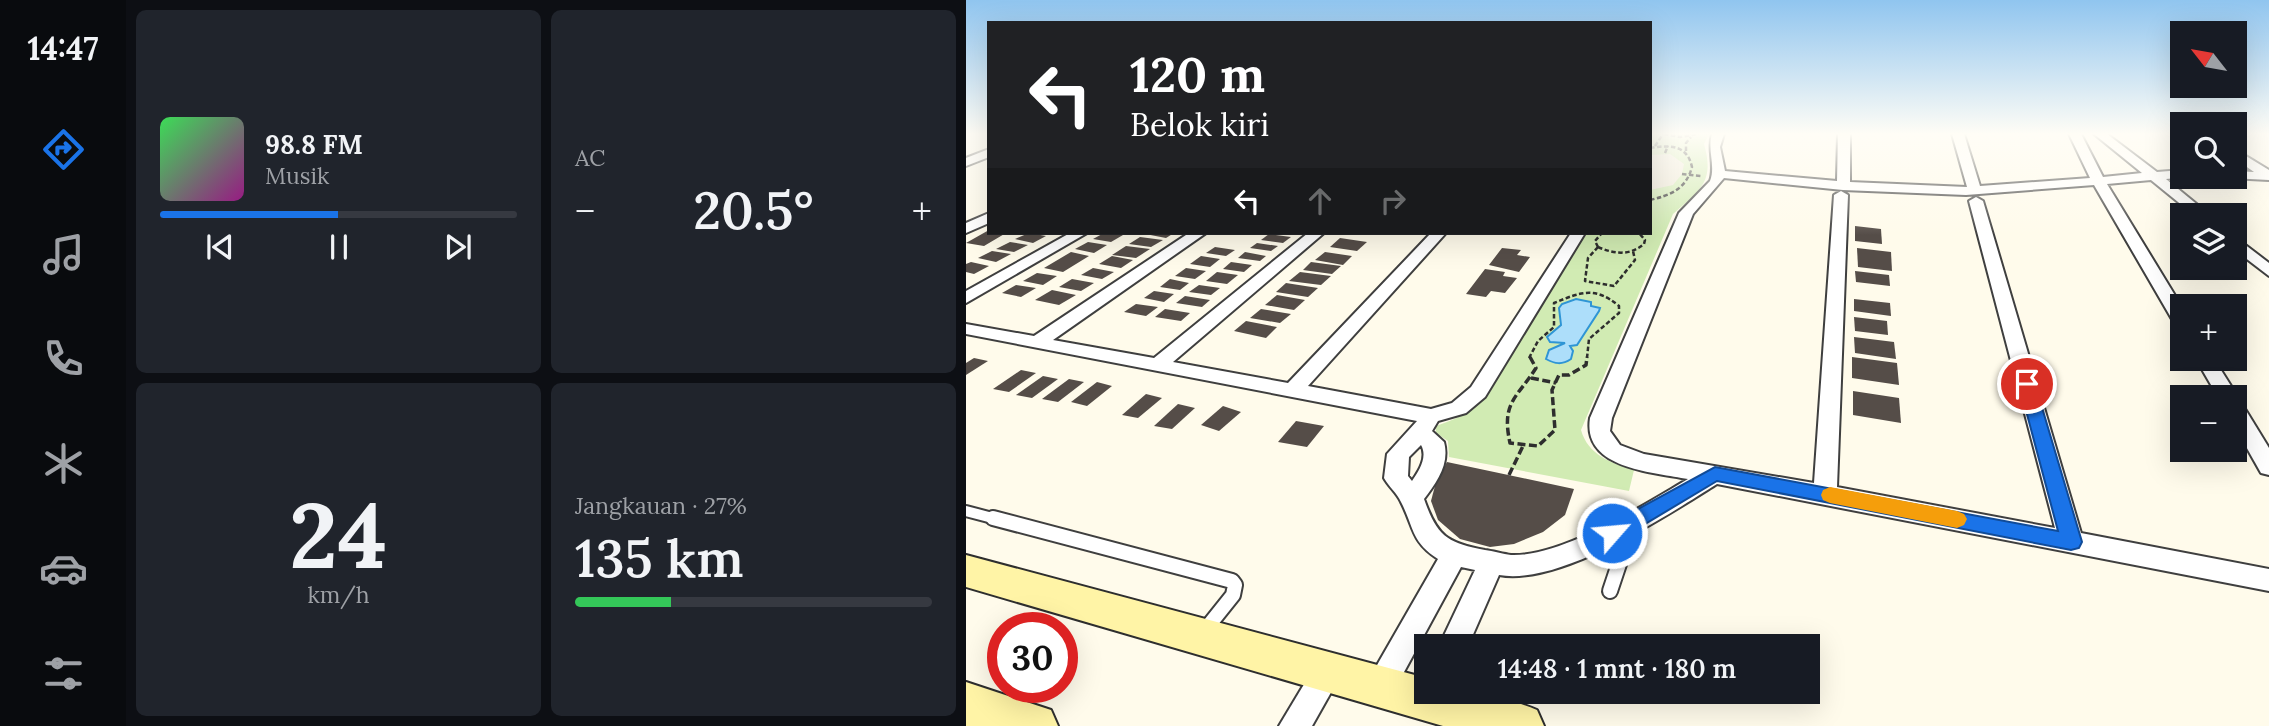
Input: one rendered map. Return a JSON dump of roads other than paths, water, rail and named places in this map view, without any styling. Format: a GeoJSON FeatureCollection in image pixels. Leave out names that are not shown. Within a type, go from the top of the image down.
{"type":"FeatureCollection","features":[{"type":"Feature","properties":{"kind":"street"},"geometry":{"type":"LineString","coordinates":[[1717,168],[1718,178],[1686,213],[1601,418],[1599,431],[1602,441],[1626,457],[2269,580]]}},
{"type":"Feature","properties":{"kind":"street"},"geometry":{"type":"LineString","coordinates":[[1825,494],[1843,168]]}},
{"type":"Feature","properties":{"kind":"street"},"geometry":{"type":"LineString","coordinates":[[1967,168],[2071,542]]}},
{"type":"Feature","properties":{"kind":"street"},"geometry":{"type":"LineString","coordinates":[[2092,168],[2170,301]]}},
{"type":"Feature","properties":{"kind":"street"},"geometry":{"type":"LineString","coordinates":[[2147,168],[2189,203]]}},
{"type":"Feature","properties":{"kind":"street"},"geometry":{"type":"LineString","coordinates":[[1718,178],[1842,190],[1975,196],[2034,194],[2062,184],[2170,174]]}},
{"type":"Feature","properties":{"kind":"street"},"geometry":{"type":"LineString","coordinates":[[2247,175],[2267,174]]}},
{"type":"Feature","properties":{"kind":"street"},"geometry":{"type":"LineString","coordinates":[[966,229],[987,219]]}},
{"type":"Feature","properties":{"kind":"street"},"geometry":{"type":"LineString","coordinates":[[966,298],[1076,235]]}},
{"type":"Feature","properties":{"kind":"street"},"geometry":{"type":"LineString","coordinates":[[1038,342],[1196,235]]}},
{"type":"Feature","properties":{"kind":"street"},"geometry":{"type":"LineString","coordinates":[[1157,365],[1315,235]]}},
{"type":"Feature","properties":{"kind":"street"},"geometry":{"type":"LineString","coordinates":[[1293,390],[1437,235]]}},
{"type":"Feature","properties":{"kind":"street"},"geometry":{"type":"LineString","coordinates":[[1576,235],[1478,392],[1459,408],[1425,425],[1398,454],[1395,478],[1412,498],[1422,528],[1435,544],[1454,555],[1491,564],[1535,563],[1632,524],[1715,474]]}},
{"type":"Feature","properties":{"kind":"street"},"geometry":{"type":"LineString","coordinates":[[2247,252],[2269,271]]}},
{"type":"Feature","properties":{"kind":"street"},"geometry":{"type":"LineString","coordinates":[[966,329],[1293,390],[1425,425],[1433,442],[1434,459],[1430,474],[1412,498]]}},
{"type":"Feature","properties":{"kind":"street"},"geometry":{"type":"LineString","coordinates":[[2247,429],[2269,467]]}},
{"type":"Feature","properties":{"kind":"street"},"geometry":{"type":"LineString","coordinates":[[1380,686],[1454,555]]}},
{"type":"Feature","properties":{"kind":"street"},"geometry":{"type":"LineString","coordinates":[[1459,634],[1491,564]]}},
{"type":"Feature","properties":{"kind":"street"},"geometry":{"type":"LineString","coordinates":[[966,571],[1380,686],[1414,692]]}},
{"type":"Feature","properties":{"kind":"street"},"geometry":{"type":"LineString","coordinates":[[1295,726],[1328,671]]}},
{"type":"Feature","properties":{"kind":"street"},"geometry":{"type":"LineString","coordinates":[[966,704],[1035,726]]}},
{"type":"Feature","properties":{"kind":"street"},"geometry":{"type":"LineString","coordinates":[[1454,704],[1508,724]]}},
{"type":"Feature","properties":{"kind":"lane"},"geometry":{"type":"LineString","coordinates":[[966,511],[1232,581],[1235,585],[1233,595],[1200,636]]}},
{"type":"Feature","properties":{"kind":"lane"},"geometry":{"type":"LineString","coordinates":[[1610,591],[1632,524]]}},
{"type":"Feature","properties":{"kind":"water"},"geometry":{"type":"Polygon","coordinates":[[[1576,299],[1591,302],[1591,306],[1600,308],[1599,311],[1577,345],[1570,346],[1573,351],[1571,359],[1562,363],[1552,362],[1546,359],[1549,350],[1565,343],[1550,342],[1547,337],[1561,325],[1559,308],[1562,304],[1576,299]]]}}]}
